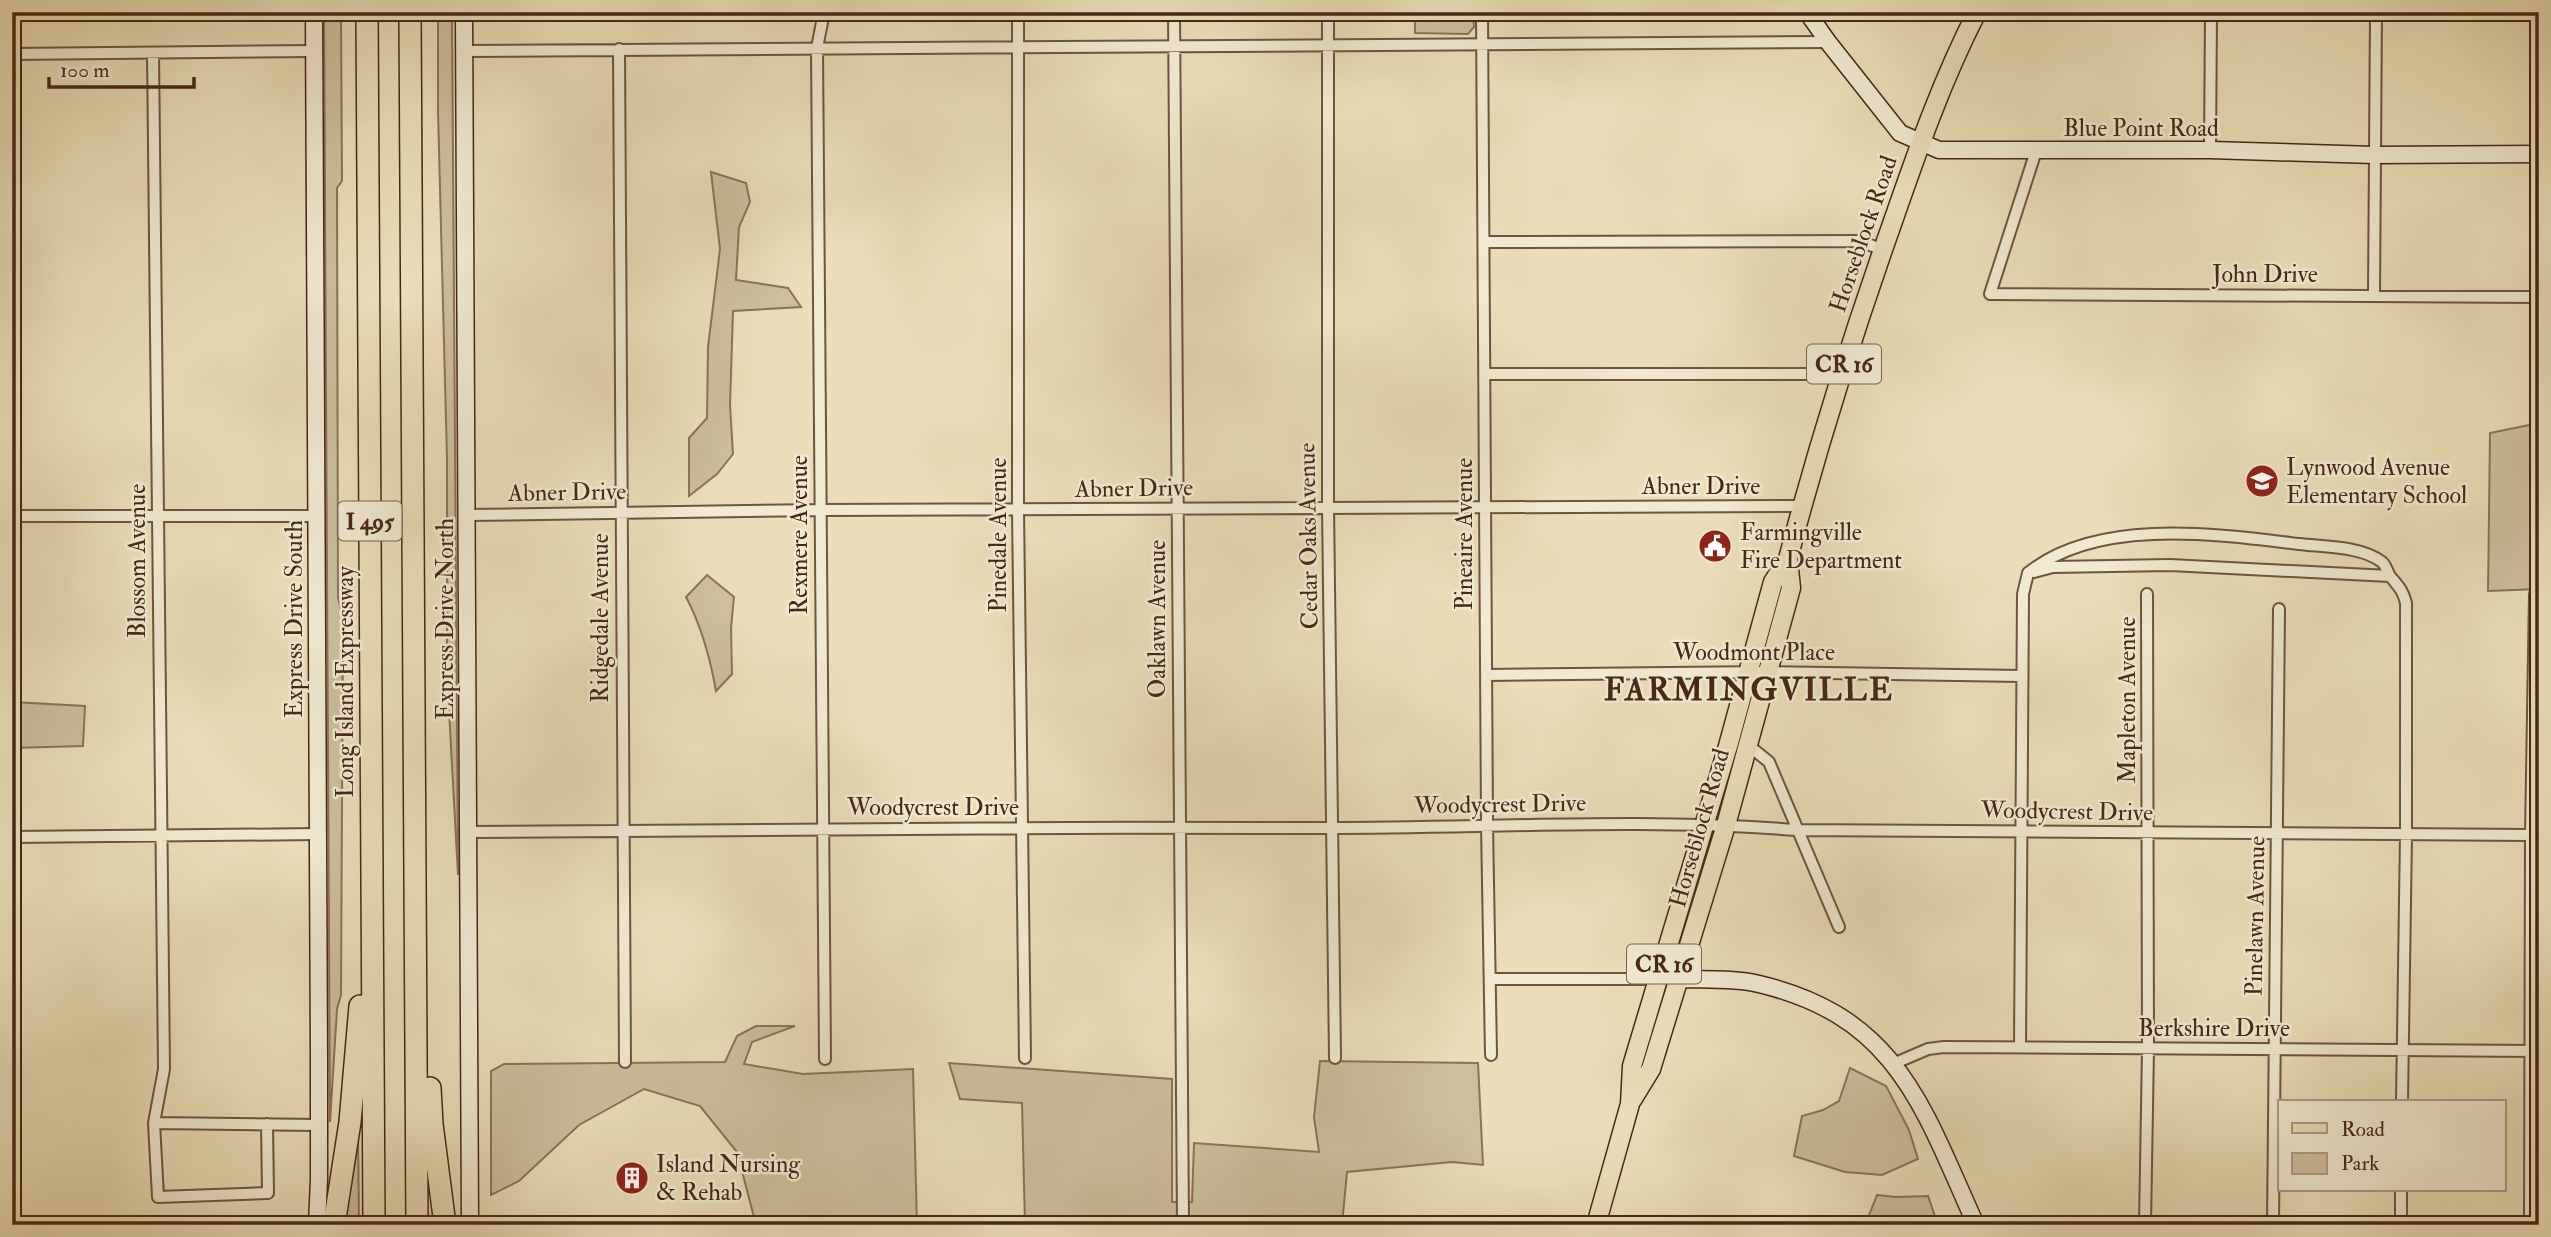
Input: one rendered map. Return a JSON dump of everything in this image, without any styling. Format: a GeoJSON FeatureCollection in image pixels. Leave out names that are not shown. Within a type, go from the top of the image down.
{"type":"FeatureCollection","features":[{"type":"Feature","properties":{"kind":"highway","name":"Long Island Expressway"},"geometry":{"type":"LineString","coordinates":[[367,12],[374,1225]]}},
{"type":"Feature","properties":{"kind":"highway","name":"I 495"},"geometry":{"type":"LineString","coordinates":[[410,12],[417,1225]]}},
{"type":"Feature","properties":{"kind":"highway"},"geometry":{"type":"LineString","coordinates":[[415,819],[429,983],[431,1115],[445,1225]]}},
{"type":"Feature","properties":{"kind":"highway"},"geometry":{"type":"LineString","coordinates":[[334,1225],[350,1122],[372,857]]}},
{"type":"Feature","properties":{"kind":"main road","name":"Express Drive South"},"geometry":{"type":"LineString","coordinates":[[314,12],[319,1125],[317,1225]]}},
{"type":"Feature","properties":{"kind":"main road","name":"Express Drive North"},"geometry":{"type":"LineString","coordinates":[[464,12],[470,1225]]}},
{"type":"Feature","properties":{"kind":"main road","name":"Blue Point Road"},"geometry":{"type":"LineString","coordinates":[[1807,12],[1828,43],[1900,133],[1939,150],[2538,154]]}},
{"type":"Feature","properties":{"kind":"main road","name":"Horseblock Road"},"geometry":{"type":"LineString","coordinates":[[1596,1225],[1630,1104],[1632,1066],[1749,672],[1773,582],[1788,558],[1841,374],[1920,143],[1977,12]]}},
{"type":"Feature","properties":{"kind":"main road","name":"Horseblock Road"},"geometry":{"type":"LineString","coordinates":[[1630,1104],[1651,1069],[1726,825],[1791,588],[1788,558]]}},
{"type":"Feature","properties":{"kind":"main road"},"geometry":{"type":"LineString","coordinates":[[1679,979],[1756,983],[1805,998],[1839,1014],[1861,1030],[1881,1048],[1920,1101],[1976,1225]]}},
{"type":"Feature","properties":{"kind":"street","name":"Rexmere Avenue"},"geometry":{"type":"LineString","coordinates":[[824,12],[817,48],[825,1059]]}},
{"type":"Feature","properties":{"kind":"street","name":"Pinedale Avenue"},"geometry":{"type":"LineString","coordinates":[[1018,12],[1018,510],[1025,1058]]}},
{"type":"Feature","properties":{"kind":"street","name":"Oaklawn Avenue"},"geometry":{"type":"LineString","coordinates":[[1174,12],[1183,1225]]}},
{"type":"Feature","properties":{"kind":"street","name":"Cedar Oaks Avenue"},"geometry":{"type":"LineString","coordinates":[[1328,12],[1328,507],[1335,1058]]}},
{"type":"Feature","properties":{"kind":"street","name":"Pineaire Avenue"},"geometry":{"type":"LineString","coordinates":[[1482,12],[1491,1055]]}},
{"type":"Feature","properties":{"kind":"street"},"geometry":{"type":"LineString","coordinates":[[2210,150],[2211,12]]}},
{"type":"Feature","properties":{"kind":"street"},"geometry":{"type":"LineString","coordinates":[[2374,295],[2376,12]]}},
{"type":"Feature","properties":{"kind":"street"},"geometry":{"type":"LineString","coordinates":[[2538,12],[2538,154]]}},
{"type":"Feature","properties":{"kind":"street"},"geometry":{"type":"LineString","coordinates":[[464,51],[1828,43]]}},
{"type":"Feature","properties":{"kind":"street","name":"Ridgedale Avenue"},"geometry":{"type":"LineString","coordinates":[[619,49],[625,1062]]}},
{"type":"Feature","properties":{"kind":"street"},"geometry":{"type":"LineString","coordinates":[[12,54],[314,51]]}},
{"type":"Feature","properties":{"kind":"street","name":"Blossom Avenue"},"geometry":{"type":"LineString","coordinates":[[153,53],[164,1069],[154,1123],[158,1197],[268,1193],[267,1124]]}},
{"type":"Feature","properties":{"kind":"street","name":"John Drive"},"geometry":{"type":"LineString","coordinates":[[2036,151],[1990,294],[2538,297]]}},
{"type":"Feature","properties":{"kind":"street"},"geometry":{"type":"LineString","coordinates":[[1485,242],[1860,241],[1883,250]]}},
{"type":"Feature","properties":{"kind":"street"},"geometry":{"type":"LineString","coordinates":[[2538,297],[2539,326]]}},
{"type":"Feature","properties":{"kind":"street"},"geometry":{"type":"LineString","coordinates":[[1485,374],[1841,374]]}},
{"type":"Feature","properties":{"kind":"street","name":"Abner Drive"},"geometry":{"type":"LineString","coordinates":[[467,515],[820,510],[1802,506]]}},
{"type":"Feature","properties":{"kind":"street"},"geometry":{"type":"LineString","coordinates":[[12,516],[317,516]]}},
{"type":"Feature","properties":{"kind":"street"},"geometry":{"type":"LineString","coordinates":[[2020,1046],[2023,594],[2028,573],[2055,554],[2095,541],[2170,533],[2230,536],[2357,551],[2384,563],[2390,576],[2398,584],[2406,603],[2402,1100]]}},
{"type":"Feature","properties":{"kind":"street"},"geometry":{"type":"LineString","coordinates":[[2028,573],[2053,567],[2170,565],[2390,576]]}},
{"type":"Feature","properties":{"kind":"street","name":"Mapleton Avenue"},"geometry":{"type":"LineString","coordinates":[[2145,1225],[2148,1049],[2147,594]]}},
{"type":"Feature","properties":{"kind":"street"},"geometry":{"type":"LineString","coordinates":[[2530,1225],[2535,1051],[2531,835],[2535,594]]}},
{"type":"Feature","properties":{"kind":"street","name":"Pinelawn Avenue"},"geometry":{"type":"LineString","coordinates":[[2273,1225],[2279,609]]}},
{"type":"Feature","properties":{"kind":"street","name":"Woodmont Place"},"geometry":{"type":"LineString","coordinates":[[1486,675],[1769,672],[2022,676]]}},
{"type":"Feature","properties":{"kind":"street"},"geometry":{"type":"LineString","coordinates":[[1748,745],[1769,762],[1839,927]]}},
{"type":"Feature","properties":{"kind":"street","name":"Woodycrest Drive"},"geometry":{"type":"LineString","coordinates":[[469,832],[822,828],[1334,828],[1487,824],[1726,825],[1797,830],[2022,830],[2230,835],[2277,832],[2531,835]]}},
{"type":"Feature","properties":{"kind":"street"},"geometry":{"type":"LineString","coordinates":[[12,837],[318,834]]}},
{"type":"Feature","properties":{"kind":"street"},"geometry":{"type":"LineString","coordinates":[[1490,979],[1679,979]]}},
{"type":"Feature","properties":{"kind":"street","name":"Berkshire Drive"},"geometry":{"type":"LineString","coordinates":[[1893,1064],[1928,1049],[2020,1046],[2535,1051]]}},
{"type":"Feature","properties":{"kind":"street"},"geometry":{"type":"LineString","coordinates":[[154,1123],[319,1125]]}},
{"type":"Feature","properties":{"kind":"street"},"geometry":{"type":"LineString","coordinates":[[2401,1192],[2401,1225]]}},
{"type":"Feature","properties":{"kind":"green space"},"geometry":{"type":"Polygon","coordinates":[[[324,12],[341,12],[342,181],[337,188],[338,598],[343,618],[341,995],[337,1009],[330,1122],[324,12]]]}},
{"type":"Feature","properties":{"kind":"green space"},"geometry":{"type":"Polygon","coordinates":[[[438,12],[452,12],[458,875],[447,674],[447,460],[438,12]]]}},
{"type":"Feature","properties":{"kind":"green space"},"geometry":{"type":"Polygon","coordinates":[[[1415,12],[1473,12],[1474,27],[1468,34],[1415,33],[1415,12]]]}},
{"type":"Feature","properties":{"kind":"green space"},"geometry":{"type":"Polygon","coordinates":[[[711,172],[746,183],[750,202],[739,227],[736,280],[788,288],[801,307],[733,311],[730,405],[733,454],[717,474],[689,496],[689,438],[707,418],[708,347],[720,249],[711,172]]]}},
{"type":"Feature","properties":{"kind":"green space"},"geometry":{"type":"Polygon","coordinates":[[[2539,423],[2539,589],[2488,591],[2490,433],[2539,423]]]}},
{"type":"Feature","properties":{"kind":"green space"},"geometry":{"type":"Polygon","coordinates":[[[707,575],[734,597],[731,628],[732,674],[716,691],[705,642],[686,597],[707,575]]]}},
{"type":"Feature","properties":{"kind":"green space"},"geometry":{"type":"Polygon","coordinates":[[[12,702],[85,706],[83,746],[12,748],[12,702]]]}},
{"type":"Feature","properties":{"kind":"green space"},"geometry":{"type":"Polygon","coordinates":[[[756,1026],[795,1026],[752,1042],[744,1064],[803,1074],[913,1069],[917,1225],[756,1225],[737,1152],[700,1106],[644,1089],[579,1125],[519,1181],[491,1195],[491,1071],[504,1064],[725,1062],[737,1036],[756,1026]]]}},
{"type":"Feature","properties":{"kind":"green space"},"geometry":{"type":"Polygon","coordinates":[[[1320,1061],[1478,1063],[1483,1165],[1452,1162],[1347,1172],[1342,1225],[1025,1225],[1022,1103],[960,1099],[949,1063],[1172,1079],[1172,1202],[1192,1202],[1194,1143],[1319,1152],[1314,1117],[1320,1061]]]}},
{"type":"Feature","properties":{"kind":"green space"},"geometry":{"type":"Polygon","coordinates":[[[1850,1068],[1886,1086],[1909,1130],[1918,1159],[1882,1175],[1845,1172],[1794,1156],[1802,1116],[1823,1110],[1839,1101],[1850,1068]]]}},
{"type":"Feature","properties":{"kind":"green space"},"geometry":{"type":"Polygon","coordinates":[[[358,1129],[359,1225],[338,1225],[358,1129]]]}},
{"type":"Feature","properties":{"kind":"green space"},"geometry":{"type":"Polygon","coordinates":[[[1877,1195],[1928,1196],[1938,1225],[1868,1225],[1867,1220],[1877,1195]]]}},
{"type":"Feature","properties":{"kind":"place","name":"Lynwood Avenue Elementary School"},"geometry":{"type":"Point","coordinates":[2262,481]}},
{"type":"Feature","properties":{"kind":"place","name":"Farmingville Fire Department"},"geometry":{"type":"Point","coordinates":[1715,546]}},
{"type":"Feature","properties":{"kind":"place","name":"Island Nursing & Rehab"},"geometry":{"type":"Point","coordinates":[632,1178]}},
{"type":"Feature","properties":{"kind":"district","name":"FARMINGVILLE"},"geometry":{"type":"Point","coordinates":[1749,689]}}]}
